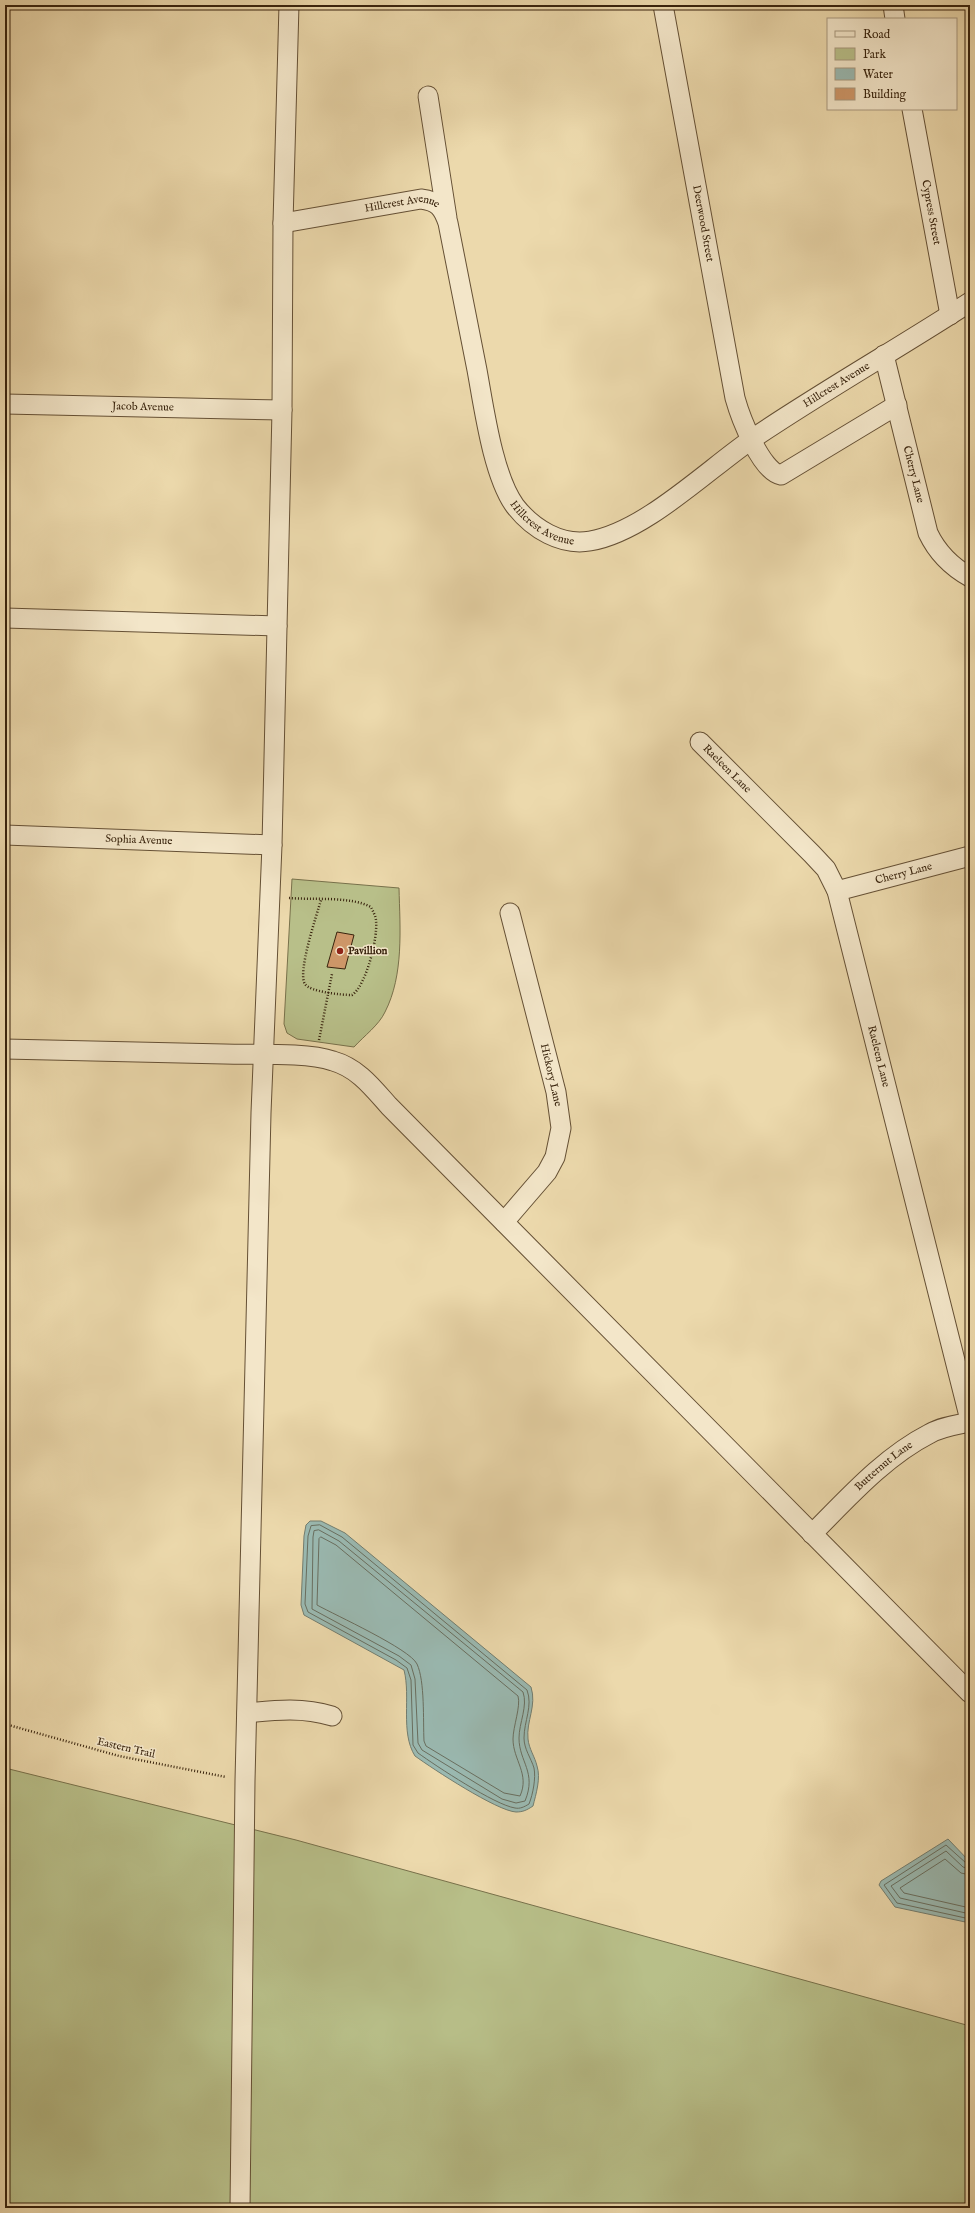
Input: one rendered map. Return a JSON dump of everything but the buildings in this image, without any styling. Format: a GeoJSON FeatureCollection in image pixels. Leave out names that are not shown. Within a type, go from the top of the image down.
{"type":"FeatureCollection","features":[{"type":"Feature","properties":{"kind":"street"},"geometry":{"type":"LineString","coordinates":[[240,2208],[245,1781],[261,1113],[272,845],[282,410],[283,223],[289,5]]}},
{"type":"Feature","properties":{"kind":"street","name":"Deerwood Street"},"geometry":{"type":"LineString","coordinates":[[663,5],[736,398],[740,415],[752,440],[772,470],[776,474],[781,475],[897,405]]}},
{"type":"Feature","properties":{"kind":"street"},"geometry":{"type":"LineString","coordinates":[[892,5],[895,18]]}},
{"type":"Feature","properties":{"kind":"street"},"geometry":{"type":"LineString","coordinates":[[428,96],[448,223]]}},
{"type":"Feature","properties":{"kind":"street","name":"Cypress Street"},"geometry":{"type":"LineString","coordinates":[[912,110],[950,315]]}},
{"type":"Feature","properties":{"kind":"street","name":"Hillcrest Avenue"},"geometry":{"type":"LineString","coordinates":[[283,223],[421,199],[428,200],[440,206],[448,223],[487,425],[505,488],[516,507],[535,526],[546,534],[572,542],[592,541],[612,536],[623,531],[670,501],[752,440],[884,355],[970,302]]}},
{"type":"Feature","properties":{"kind":"street","name":"Cherry Lane"},"geometry":{"type":"LineString","coordinates":[[884,355],[928,533],[935,547],[944,557],[970,577]]}},
{"type":"Feature","properties":{"kind":"street","name":"Jacob Avenue"},"geometry":{"type":"LineString","coordinates":[[5,404],[282,410]]}},
{"type":"Feature","properties":{"kind":"street"},"geometry":{"type":"LineString","coordinates":[[5,618],[277,626]]}},
{"type":"Feature","properties":{"kind":"street","name":"Raeleen Lane"},"geometry":{"type":"LineString","coordinates":[[700,742],[826,869],[837,891],[970,1421]]}},
{"type":"Feature","properties":{"kind":"street","name":"Sophia Avenue"},"geometry":{"type":"LineString","coordinates":[[5,835],[272,845]]}},
{"type":"Feature","properties":{"kind":"street","name":"Cherry Lane"},"geometry":{"type":"LineString","coordinates":[[837,891],[970,856]]}},
{"type":"Feature","properties":{"kind":"street","name":"Hickory Lane"},"geometry":{"type":"LineString","coordinates":[[504,1222],[547,1172],[555,1157],[561,1128],[556,1092],[510,913]]}},
{"type":"Feature","properties":{"kind":"street"},"geometry":{"type":"LineString","coordinates":[[5,1049],[264,1055],[315,1058],[333,1060],[347,1066],[361,1075],[504,1222],[970,1693]]}},
{"type":"Feature","properties":{"kind":"street","name":"Butternut Lane"},"geometry":{"type":"LineString","coordinates":[[812,1534],[874,1474],[915,1442],[929,1433],[970,1421]]}},
{"type":"Feature","properties":{"kind":"street"},"geometry":{"type":"LineString","coordinates":[[247,1713],[298,1709],[317,1711],[332,1716]]}},
{"type":"Feature","properties":{"kind":"path"},"geometry":{"type":"LineString","coordinates":[[270,898],[321,900],[362,902],[371,907],[376,922],[370,959],[356,992],[352,995],[340,995],[309,988],[304,983],[302,977],[308,944],[321,900]]}},
{"type":"Feature","properties":{"kind":"path"},"geometry":{"type":"LineString","coordinates":[[315,1058],[332,974]]}},
{"type":"Feature","properties":{"kind":"path","name":"Eastern Trail"},"geometry":{"type":"LineString","coordinates":[[5,1724],[119,1756],[245,1781]]}},
{"type":"Feature","properties":{"kind":"green space"},"geometry":{"type":"Polygon","coordinates":[[[292,879],[399,888],[400,951],[391,998],[379,1021],[354,1047],[297,1039],[287,1033],[284,1024],[292,879]]]}},
{"type":"Feature","properties":{"kind":"green space"},"geometry":{"type":"Polygon","coordinates":[[[5,1768],[296,1840],[970,2026],[970,2208],[5,2208],[5,1768]]]}},
{"type":"Feature","properties":{"kind":"water"},"geometry":{"type":"Polygon","coordinates":[[[310,1521],[321,1521],[345,1533],[531,1687],[533,1701],[528,1726],[528,1739],[538,1771],[538,1786],[533,1806],[527,1810],[516,1812],[495,1805],[415,1756],[408,1736],[407,1691],[404,1670],[304,1615],[301,1605],[304,1536],[306,1525],[310,1521]]]}},
{"type":"Feature","properties":{"kind":"water"},"geometry":{"type":"Polygon","coordinates":[[[948,1839],[970,1862],[970,1923],[895,1907],[879,1885],[881,1881],[948,1839]]]}},
{"type":"Feature","properties":{"kind":"place","name":"Pavillion"},"geometry":{"type":"Point","coordinates":[340,951]}}]}
